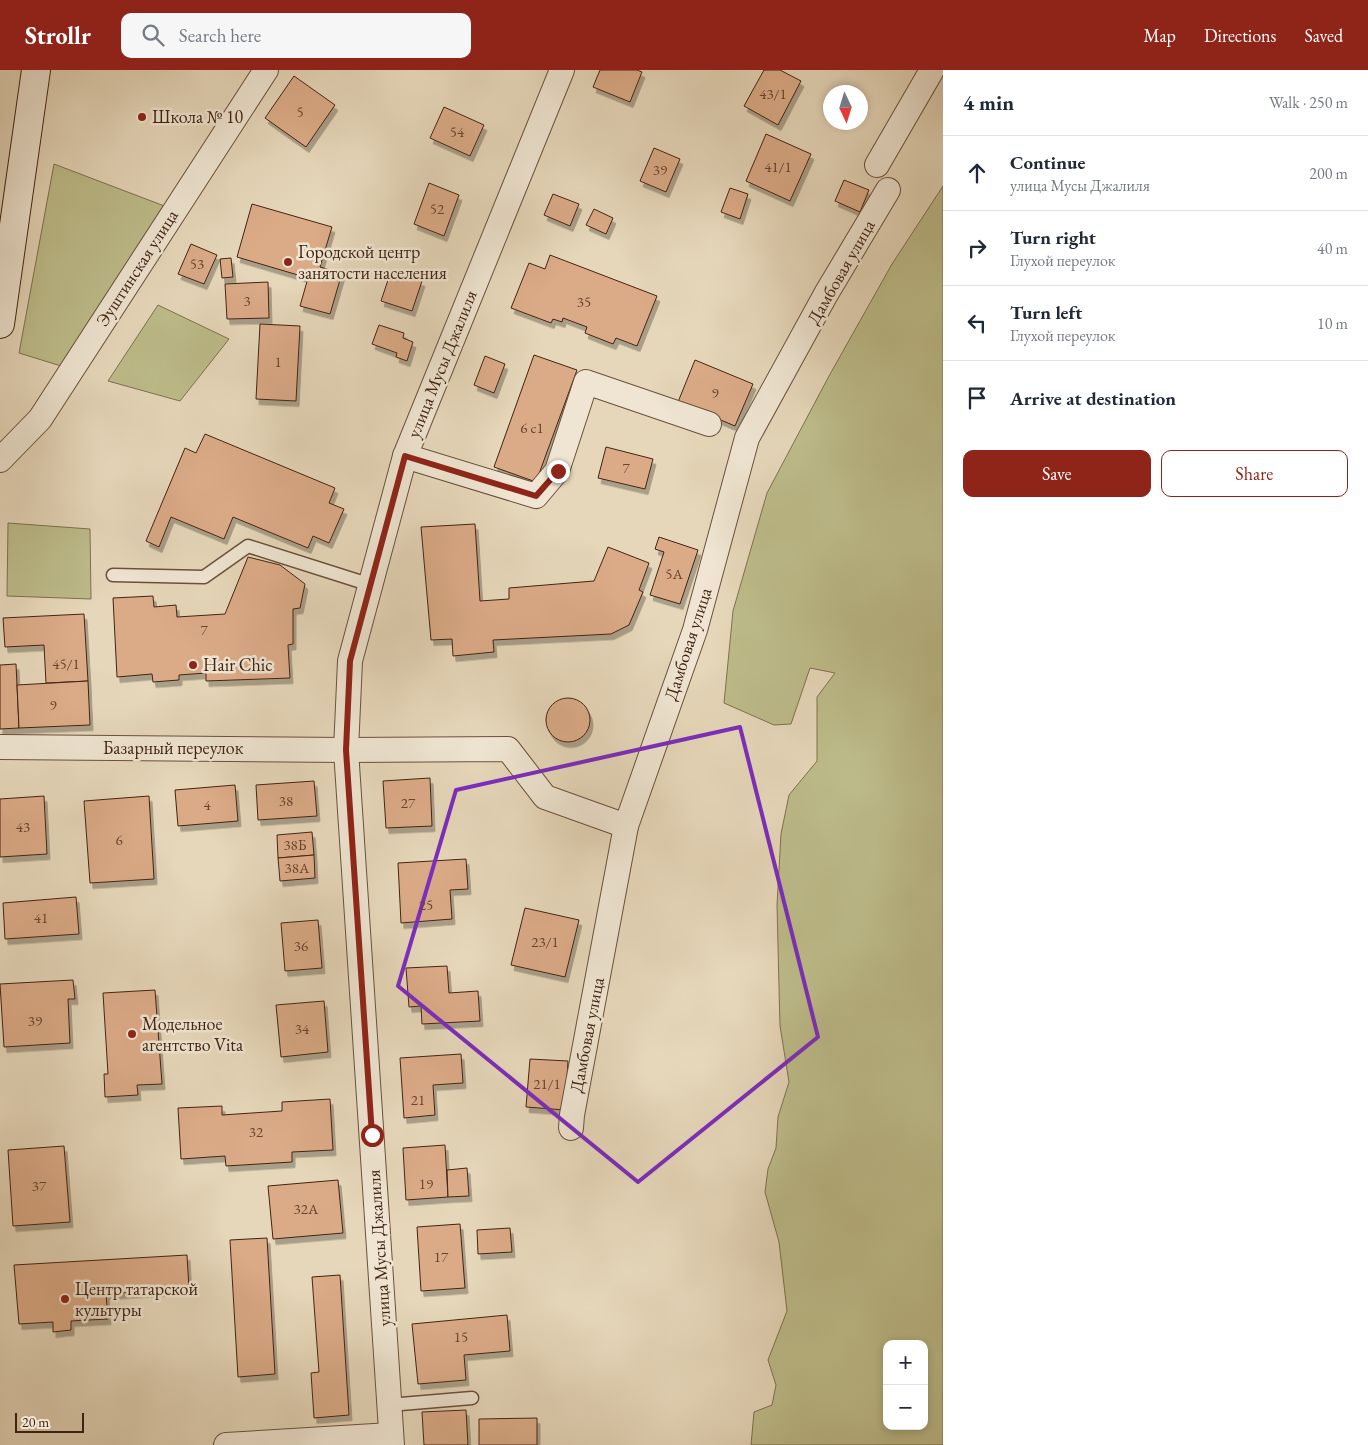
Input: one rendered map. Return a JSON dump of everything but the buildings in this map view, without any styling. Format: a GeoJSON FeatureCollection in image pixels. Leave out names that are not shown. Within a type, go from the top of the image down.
{"type":"FeatureCollection","features":[{"type":"Feature","properties":{"kind":"main road"},"geometry":{"type":"LineString","coordinates":[[0,324],[3,285],[36,70]]}},
{"type":"Feature","properties":{"kind":"street","name":"Эуштинская улица"},"geometry":{"type":"LineString","coordinates":[[0,460],[40,419],[266,70]]}},
{"type":"Feature","properties":{"kind":"street","name":"улица Мусы Джалиля"},"geometry":{"type":"LineString","coordinates":[[392,1440],[346,750],[350,661],[405,456],[562,70]]}},
{"type":"Feature","properties":{"kind":"street"},"geometry":{"type":"LineString","coordinates":[[877,165],[932,70]]}},
{"type":"Feature","properties":{"kind":"street","name":"Дамбовая улица"},"geometry":{"type":"LineString","coordinates":[[570,1128],[626,826],[695,630],[747,438],[826,294],[888,190]]}},
{"type":"Feature","properties":{"kind":"street"},"geometry":{"type":"LineString","coordinates":[[405,456],[536,496],[558,471],[586,382],[709,424]]}},
{"type":"Feature","properties":{"kind":"street","name":"Базарный переулок"},"geometry":{"type":"LineString","coordinates":[[0,747],[346,750],[508,749],[545,797],[626,826]]}},
{"type":"Feature","properties":{"kind":"street"},"geometry":{"type":"LineString","coordinates":[[226,1445],[392,1440]]}},
{"type":"Feature","properties":{"kind":"lane"},"geometry":{"type":"LineString","coordinates":[[113,575],[204,576],[248,546],[370,585]]}},
{"type":"Feature","properties":{"kind":"lane"},"geometry":{"type":"LineString","coordinates":[[389,1405],[472,1398]]}},
{"type":"Feature","properties":{"kind":"highlighted area"},"geometry":{"type":"Polygon","coordinates":[[[740,727],[818,1037],[638,1182],[398,986],[456,790],[740,727]]]}},
{"type":"Feature","properties":{"kind":"shaded area"},"geometry":{"type":"Polygon","coordinates":[[[54,164],[167,207],[61,366],[19,353],[54,164]]]}},
{"type":"Feature","properties":{"kind":"shaded area"},"geometry":{"type":"Polygon","coordinates":[[[943,186],[943,1445],[751,1445],[754,1412],[772,1405],[776,1385],[768,1360],[787,1311],[779,1242],[765,1192],[768,1169],[776,1148],[778,1117],[789,1082],[780,1026],[777,905],[781,834],[789,795],[817,761],[817,697],[835,673],[810,668],[791,724],[774,725],[724,703],[733,611],[767,493],[829,376],[892,264],[943,186]]]}},
{"type":"Feature","properties":{"kind":"shaded area"},"geometry":{"type":"Polygon","coordinates":[[[158,305],[229,339],[180,401],[108,381],[158,305]]]}},
{"type":"Feature","properties":{"kind":"shaded area"},"geometry":{"type":"Polygon","coordinates":[[[8,523],[90,529],[91,599],[7,596],[8,523]]]}},
{"type":"Feature","properties":{"kind":"place","name":"Школа № 10"},"geometry":{"type":"Point","coordinates":[142,117]}},
{"type":"Feature","properties":{"kind":"place","name":"Городской центр занятости населения"},"geometry":{"type":"Point","coordinates":[288,262]}},
{"type":"Feature","properties":{"kind":"place","name":"Hair Chic"},"geometry":{"type":"Point","coordinates":[193,665]}},
{"type":"Feature","properties":{"kind":"place","name":"Модельное агентство Vita"},"geometry":{"type":"Point","coordinates":[132,1034]}},
{"type":"Feature","properties":{"kind":"place","name":"Центр татарской культуры"},"geometry":{"type":"Point","coordinates":[65,1299]}},
{"type":"Feature","properties":{"kind":"route"},"geometry":{"type":"LineString","coordinates":[[372,1135],[346,750],[350,661],[405,456],[536,496],[558,471]]}}]}
